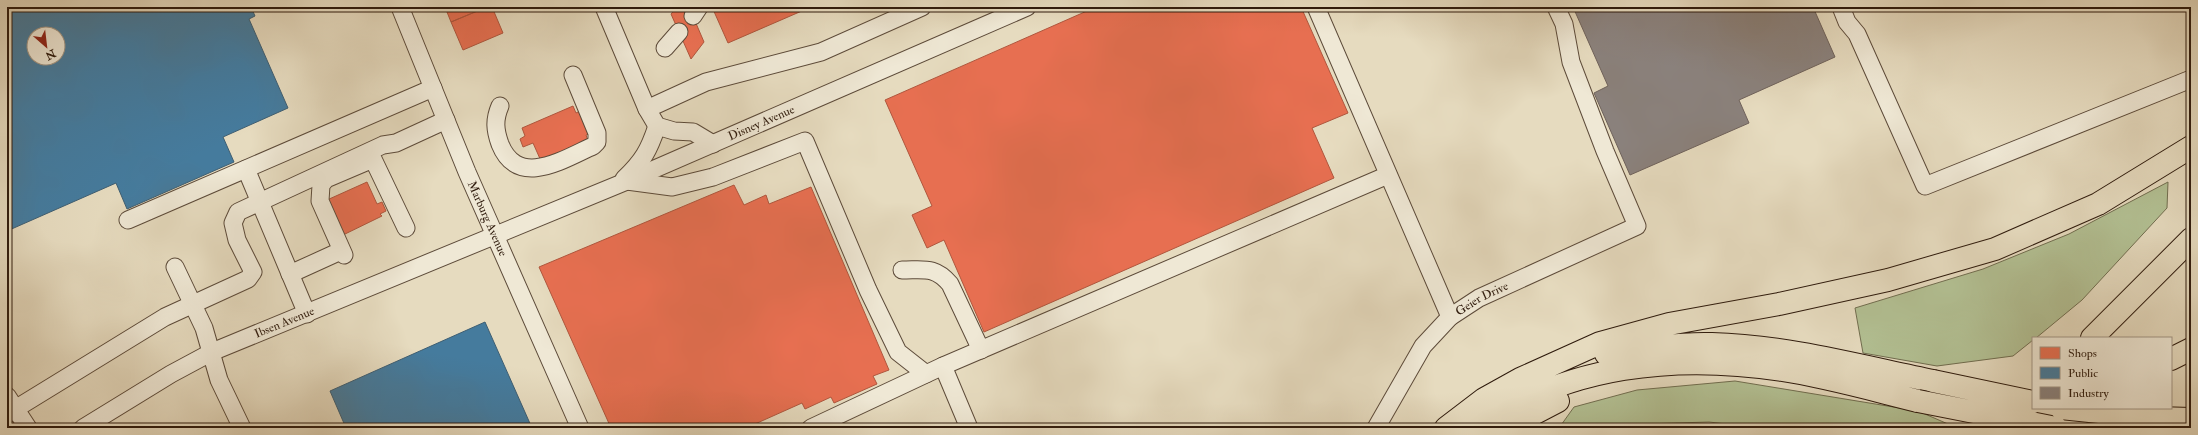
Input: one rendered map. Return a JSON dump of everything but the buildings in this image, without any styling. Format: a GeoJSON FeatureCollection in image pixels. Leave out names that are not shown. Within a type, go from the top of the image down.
{"type":"FeatureCollection","features":[{"type":"Feature","properties":{"kind":"highway"},"geometry":{"type":"LineString","coordinates":[[1446,428],[1457,417],[1496,392],[1520,379],[1565,361],[1600,344],[1669,324],[1779,304],[1888,280],[1995,249],[2098,204],[2191,147]]}},
{"type":"Feature","properties":{"kind":"highway"},"geometry":{"type":"LineString","coordinates":[[2093,337],[2191,239]]}},
{"type":"Feature","properties":{"kind":"highway"},"geometry":{"type":"LineString","coordinates":[[1565,361],[1655,347],[1711,344],[1797,353],[2032,402]]}},
{"type":"Feature","properties":{"kind":"highway"},"geometry":{"type":"LineString","coordinates":[[2172,358],[2191,349]]}},
{"type":"Feature","properties":{"kind":"highway"},"geometry":{"type":"LineString","coordinates":[[1513,428],[1534,413],[1561,399],[1620,376],[1683,363]]}},
{"type":"Feature","properties":{"kind":"highway"},"geometry":{"type":"LineString","coordinates":[[1478,428],[1490,419],[1547,389],[1575,379],[1603,371],[1636,366],[1683,363],[1732,364],[1783,370],[1918,400],[2056,428]]}},
{"type":"Feature","properties":{"kind":"highway"},"geometry":{"type":"LineString","coordinates":[[2002,428],[2032,398]]}},
{"type":"Feature","properties":{"kind":"highway"},"geometry":{"type":"LineString","coordinates":[[2071,409],[2157,418],[2191,419]]}},
{"type":"Feature","properties":{"kind":"highway"},"geometry":{"type":"LineString","coordinates":[[2060,428],[2087,409]]}},
{"type":"Feature","properties":{"kind":"street","name":"Marburg Avenue"},"geometry":{"type":"LineString","coordinates":[[400,7],[495,236],[580,428]]}},
{"type":"Feature","properties":{"kind":"street"},"geometry":{"type":"LineString","coordinates":[[604,7],[647,109],[657,126],[693,132],[713,144]]}},
{"type":"Feature","properties":{"kind":"street"},"geometry":{"type":"LineString","coordinates":[[647,109],[706,82],[822,52],[922,7]]}},
{"type":"Feature","properties":{"kind":"street","name":"Disney Avenue"},"geometry":{"type":"LineString","coordinates":[[495,236],[713,144],[1027,7]]}},
{"type":"Feature","properties":{"kind":"street"},"geometry":{"type":"LineString","coordinates":[[1316,7],[1450,317]]}},
{"type":"Feature","properties":{"kind":"street","name":"Geier Drive"},"geometry":{"type":"LineString","coordinates":[[1376,428],[1423,346],[1450,317],[1479,298],[1637,226],[1605,151],[1570,62],[1564,24],[1556,7]]}},
{"type":"Feature","properties":{"kind":"street"},"geometry":{"type":"LineString","coordinates":[[1842,9],[1847,22],[1857,34],[1925,186],[2191,79]]}},
{"type":"Feature","properties":{"kind":"street"},"geometry":{"type":"LineString","coordinates":[[665,48],[679,32]]}},
{"type":"Feature","properties":{"kind":"street"},"geometry":{"type":"LineString","coordinates":[[500,106],[495,117],[495,132],[506,155],[509,159],[531,169],[545,167],[593,146],[597,142],[597,133],[573,75]]}},
{"type":"Feature","properties":{"kind":"street"},"geometry":{"type":"LineString","coordinates":[[128,220],[433,88]]}},
{"type":"Feature","properties":{"kind":"street"},"geometry":{"type":"LineString","coordinates":[[28,428],[10,406],[165,318],[248,279],[253,272],[237,240],[233,223],[238,212],[302,181],[383,145],[396,143],[446,120]]}},
{"type":"Feature","properties":{"kind":"street"},"geometry":{"type":"LineString","coordinates":[[623,182],[644,158],[657,126]]}},
{"type":"Feature","properties":{"kind":"street"},"geometry":{"type":"LineString","coordinates":[[623,182],[672,187],[713,177],[805,141],[868,290],[898,352],[926,374]]}},
{"type":"Feature","properties":{"kind":"street"},"geometry":{"type":"LineString","coordinates":[[290,274],[339,255],[320,200],[321,185],[326,179],[373,159],[406,228]]}},
{"type":"Feature","properties":{"kind":"street"},"geometry":{"type":"LineString","coordinates":[[246,169],[307,314]]}},
{"type":"Feature","properties":{"kind":"street"},"geometry":{"type":"LineString","coordinates":[[811,428],[943,366],[1388,175]]}},
{"type":"Feature","properties":{"kind":"street","name":"Ibsen Avenue"},"geometry":{"type":"LineString","coordinates":[[83,428],[171,374],[212,352],[495,236]]}},
{"type":"Feature","properties":{"kind":"street"},"geometry":{"type":"LineString","coordinates":[[174,267],[204,328],[219,380],[242,428]]}},
{"type":"Feature","properties":{"kind":"street"},"geometry":{"type":"LineString","coordinates":[[902,270],[933,270],[943,275],[950,284],[981,350]]}},
{"type":"Feature","properties":{"kind":"street"},"geometry":{"type":"LineString","coordinates":[[943,366],[969,428]]}},
{"type":"Feature","properties":{"kind":"green space"},"geometry":{"type":"Polygon","coordinates":[[[2168,182],[2167,208],[2082,300],[2037,337],[2032,337],[2032,341],[2013,356],[1937,366],[1863,353],[1855,308],[1983,269],[2069,234],[2168,182]]]}},
{"type":"Feature","properties":{"kind":"green space"},"geometry":{"type":"Polygon","coordinates":[[[1735,381],[1918,411],[1948,424],[1942,428],[1761,428],[1709,422],[1643,424],[1627,428],[1559,428],[1574,407],[1637,390],[1735,381]]]}}]}
